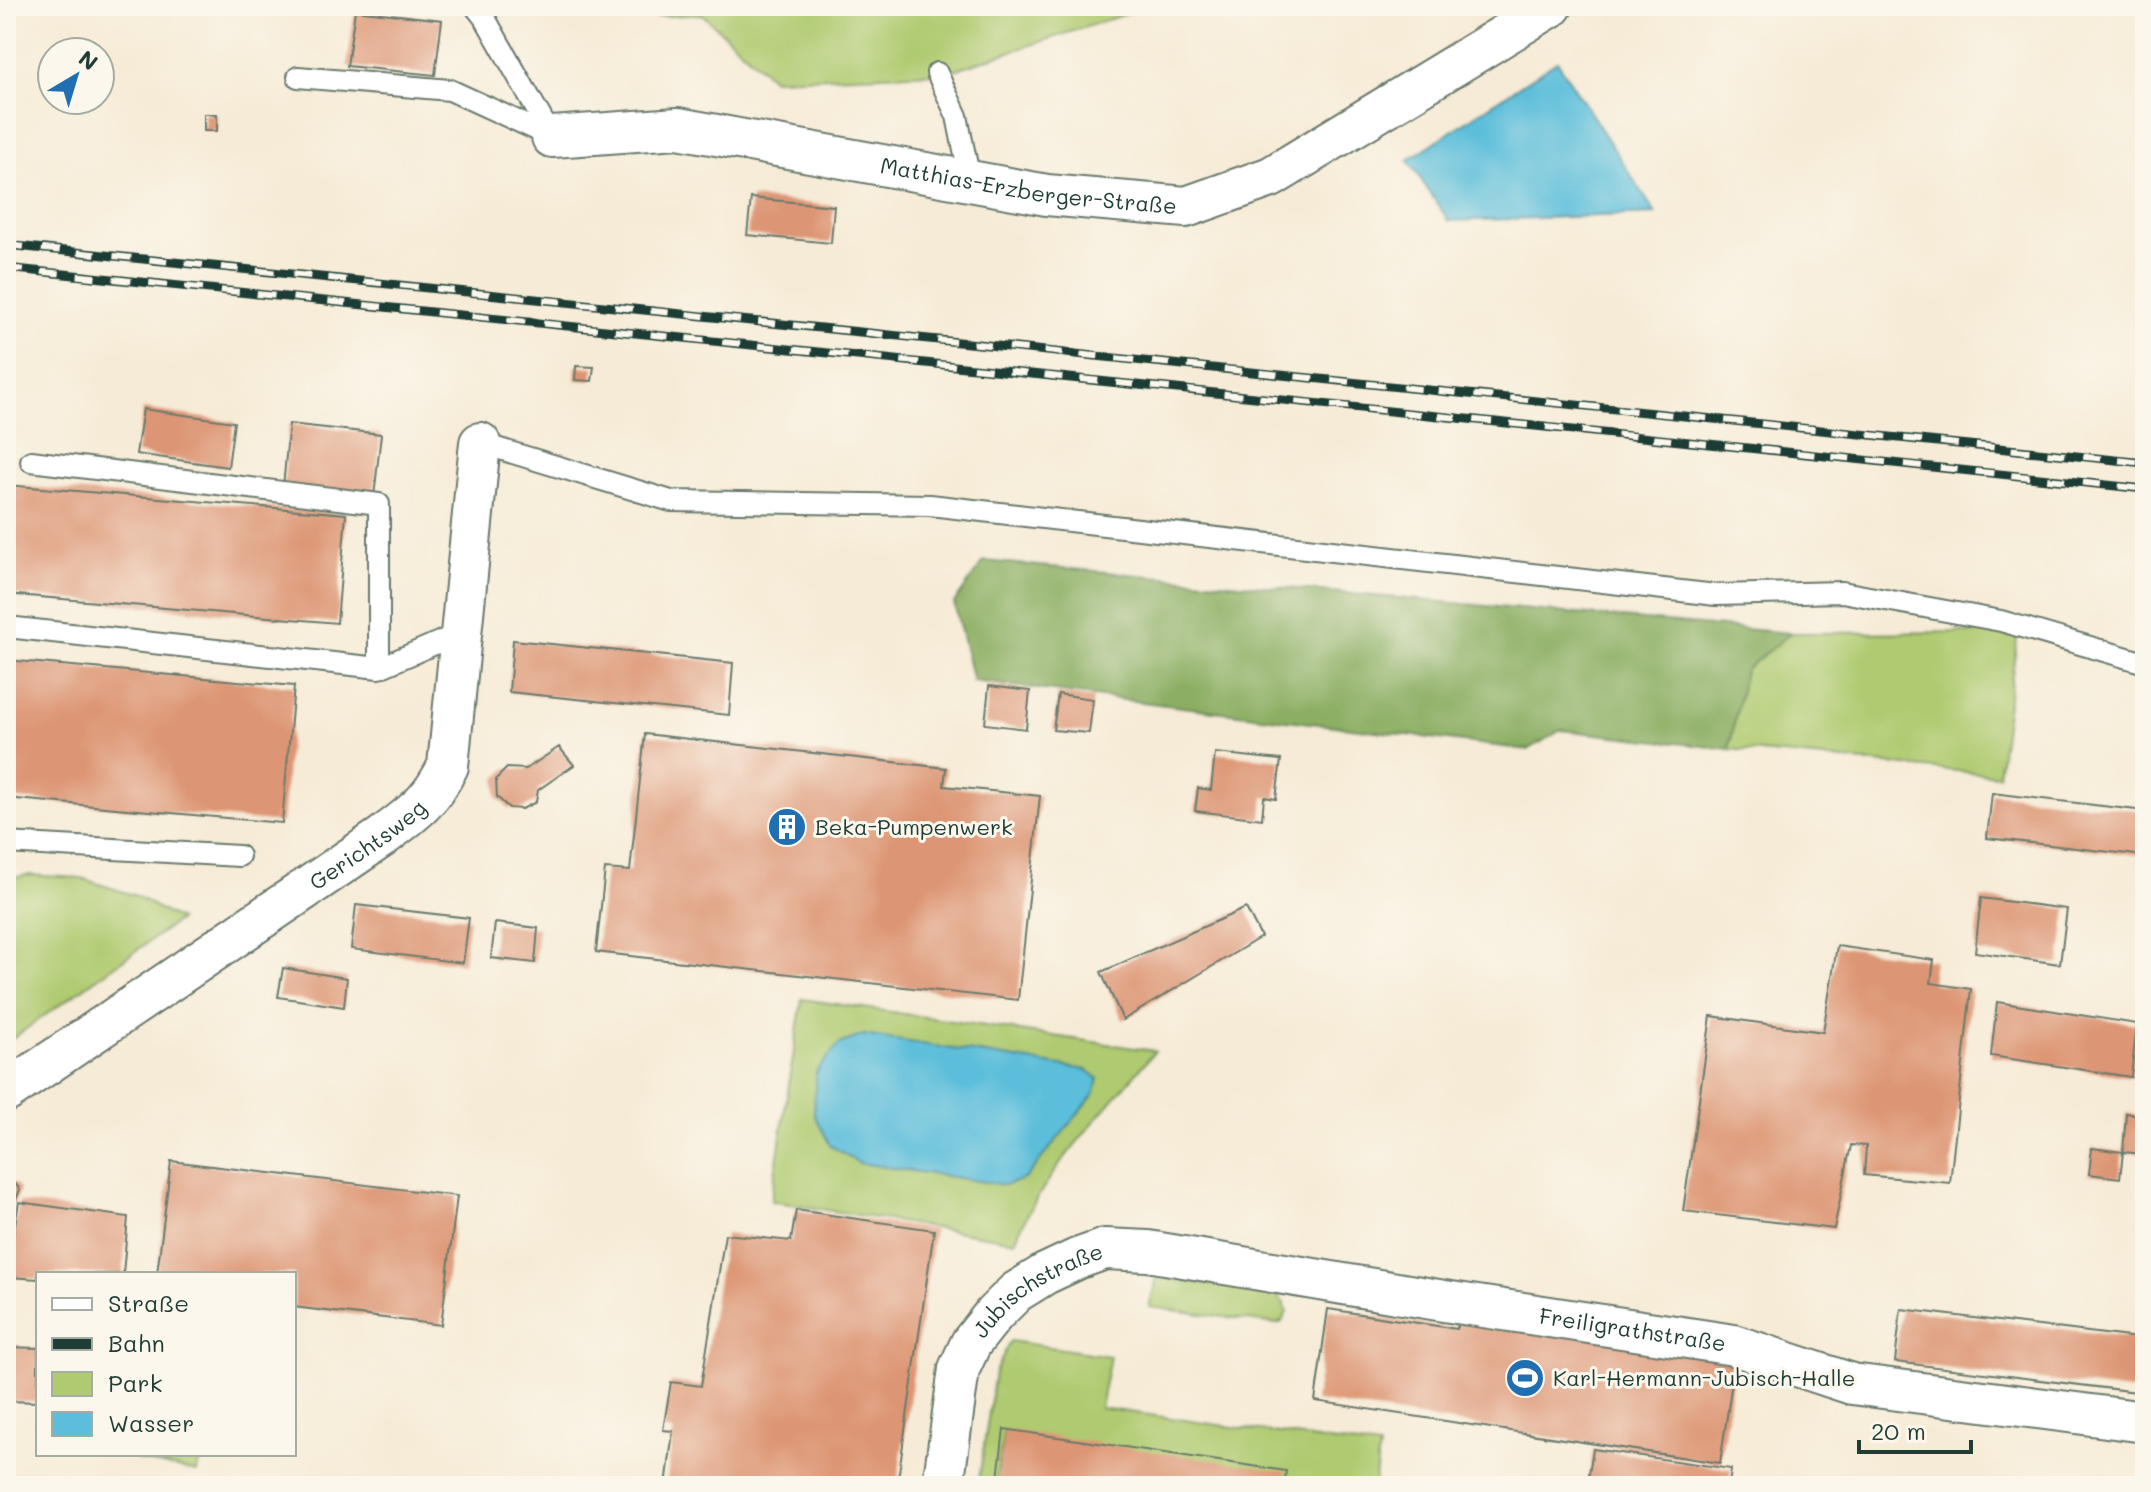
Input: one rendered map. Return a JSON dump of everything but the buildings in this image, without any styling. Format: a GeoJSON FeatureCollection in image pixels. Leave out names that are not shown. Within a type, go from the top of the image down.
{"type":"FeatureCollection","features":[{"type":"Feature","properties":{"kind":"street","name":"Matthias-Erzberger-Straße"},"geometry":{"type":"LineString","coordinates":[[552,137],[678,128],[1047,195],[1186,207],[1271,177],[1552,6]]}},
{"type":"Feature","properties":{"kind":"street","name":"Gerichtsweg"},"geometry":{"type":"LineString","coordinates":[[6,1092],[382,837],[436,791],[448,766],[480,443]]}},
{"type":"Feature","properties":{"kind":"street","name":"Jubischstraße"},"geometry":{"type":"LineString","coordinates":[[943,1486],[959,1369],[971,1343],[1016,1292],[1045,1274],[1105,1249],[1148,1251],[1307,1277]]}},
{"type":"Feature","properties":{"kind":"street","name":"Freiligrathstraße"},"geometry":{"type":"LineString","coordinates":[[1307,1277],[1734,1345],[1852,1384],[2145,1422]]}},
{"type":"Feature","properties":{"kind":"lane"},"geometry":{"type":"LineString","coordinates":[[475,6],[552,137]]}},
{"type":"Feature","properties":{"kind":"lane"},"geometry":{"type":"LineString","coordinates":[[937,73],[957,116],[970,180]]}},
{"type":"Feature","properties":{"kind":"lane"},"geometry":{"type":"LineString","coordinates":[[298,77],[450,90],[552,137]]}},
{"type":"Feature","properties":{"kind":"lane"},"geometry":{"type":"LineString","coordinates":[[480,443],[671,501],[930,505],[1716,595],[1842,592],[2001,621],[2145,663]]}},
{"type":"Feature","properties":{"kind":"lane"},"geometry":{"type":"LineString","coordinates":[[31,461],[379,504],[379,668]]}},
{"type":"Feature","properties":{"kind":"lane"},"geometry":{"type":"LineString","coordinates":[[7,627],[379,668],[460,633]]}},
{"type":"Feature","properties":{"kind":"lane"},"geometry":{"type":"LineString","coordinates":[[6,843],[239,856]]}},
{"type":"Feature","properties":{"kind":"green space"},"geometry":{"type":"Polygon","coordinates":[[[582,6],[1150,6],[954,70],[773,79],[702,14],[617,19],[582,6]]]}},
{"type":"Feature","properties":{"kind":"green space"},"geometry":{"type":"Polygon","coordinates":[[[984,561],[1790,633],[1745,670],[1729,749],[1561,730],[1528,750],[973,681],[954,603],[984,561]]]}},
{"type":"Feature","properties":{"kind":"green space"},"geometry":{"type":"Polygon","coordinates":[[[2018,632],[1998,775],[1729,749],[1745,670],[1790,633],[2018,632]]]}},
{"type":"Feature","properties":{"kind":"green space"},"geometry":{"type":"Polygon","coordinates":[[[26,875],[81,878],[136,896],[179,920],[6,1043],[6,880],[26,875]]]}},
{"type":"Feature","properties":{"kind":"green space"},"geometry":{"type":"Polygon","coordinates":[[[802,999],[1155,1051],[1059,1165],[1042,1189],[1015,1241],[771,1201],[802,999]]]}},
{"type":"Feature","properties":{"kind":"green space"},"geometry":{"type":"Polygon","coordinates":[[[1157,1278],[1273,1291],[1287,1312],[1282,1322],[1277,1324],[1149,1307],[1157,1278]]]}},
{"type":"Feature","properties":{"kind":"green space"},"geometry":{"type":"Polygon","coordinates":[[[1010,1341],[1110,1356],[1100,1408],[1379,1448],[1374,1486],[1284,1486],[1004,1430],[995,1486],[978,1486],[995,1372],[1010,1341]]]}},
{"type":"Feature","properties":{"kind":"green space"},"geometry":{"type":"Polygon","coordinates":[[[139,1456],[200,1457],[197,1472],[138,1460],[139,1456]]]}},
{"type":"Feature","properties":{"kind":"water"},"geometry":{"type":"Polygon","coordinates":[[[1557,61],[1656,214],[1449,221],[1408,160],[1557,61]]]}},
{"type":"Feature","properties":{"kind":"water"},"geometry":{"type":"Polygon","coordinates":[[[864,1035],[1087,1070],[1098,1078],[1095,1093],[1025,1179],[1005,1185],[859,1163],[830,1145],[814,1114],[816,1072],[839,1044],[864,1035]]]}},
{"type":"Feature","properties":{"kind":"railway"},"geometry":{"type":"LineString","coordinates":[[6,245],[2145,463]]}},
{"type":"Feature","properties":{"kind":"railway"},"geometry":{"type":"LineString","coordinates":[[6,268],[2145,489]]}},
{"type":"Feature","properties":{"kind":"place","name":"Beka-Pumpenwerk"},"geometry":{"type":"Point","coordinates":[787,827]}},
{"type":"Feature","properties":{"kind":"place","name":"Karl-Hermann-Jubisch-Halle"},"geometry":{"type":"Point","coordinates":[1525,1378]}}]}
